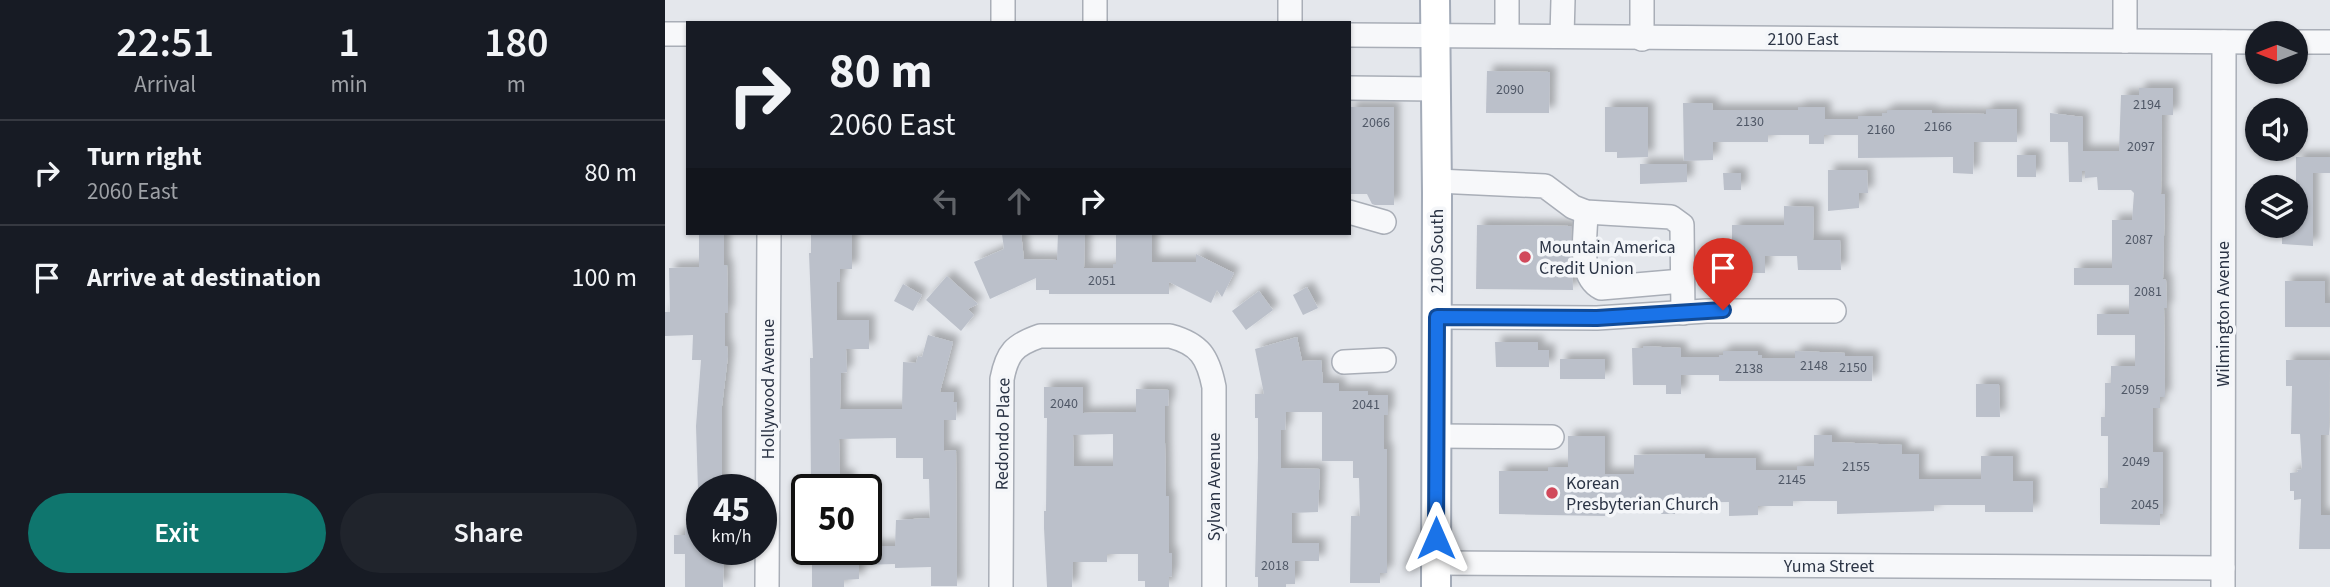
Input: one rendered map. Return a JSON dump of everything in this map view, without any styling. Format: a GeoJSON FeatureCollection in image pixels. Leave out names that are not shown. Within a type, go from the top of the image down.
{"type":"FeatureCollection","features":[{"type":"Feature","properties":{"kind":"main road","name":"2100 South"},"geometry":{"type":"LineString","coordinates":[[1435,0],[1436,575]]}},
{"type":"Feature","properties":{"kind":"street"},"geometry":{"type":"LineString","coordinates":[[1003,0],[1003,21]]}},
{"type":"Feature","properties":{"kind":"street"},"geometry":{"type":"LineString","coordinates":[[1095,0],[1095,21]]}},
{"type":"Feature","properties":{"kind":"street"},"geometry":{"type":"LineString","coordinates":[[1290,0],[1290,21]]}},
{"type":"Feature","properties":{"kind":"street"},"geometry":{"type":"LineString","coordinates":[[1507,0],[1507,35]]}},
{"type":"Feature","properties":{"kind":"street"},"geometry":{"type":"LineString","coordinates":[[1562,36],[1563,0]]}},
{"type":"Feature","properties":{"kind":"street"},"geometry":{"type":"LineString","coordinates":[[1641,38],[1642,0]]}},
{"type":"Feature","properties":{"kind":"street"},"geometry":{"type":"LineString","coordinates":[[2125,0],[2125,41]]}},
{"type":"Feature","properties":{"kind":"street"},"geometry":{"type":"LineString","coordinates":[[665,34],[686,34]]}},
{"type":"Feature","properties":{"kind":"street","name":"2100 East"},"geometry":{"type":"LineString","coordinates":[[1351,35],[2245,42]]}},
{"type":"Feature","properties":{"kind":"street","name":"Wilmington Avenue"},"geometry":{"type":"LineString","coordinates":[[2223,577],[2224,42]]}},
{"type":"Feature","properties":{"kind":"street"},"geometry":{"type":"LineString","coordinates":[[2308,42],[2330,42]]}},
{"type":"Feature","properties":{"kind":"street"},"geometry":{"type":"LineString","coordinates":[[1351,88],[1436,89]]}},
{"type":"Feature","properties":{"kind":"street"},"geometry":{"type":"LineString","coordinates":[[1437,181],[1545,186],[1573,207],[1586,212],[1671,217],[1682,225],[1683,313]]}},
{"type":"Feature","properties":{"kind":"street"},"geometry":{"type":"LineString","coordinates":[[1586,212],[1586,271],[1592,284],[1601,288],[1682,281]]}},
{"type":"Feature","properties":{"kind":"street"},"geometry":{"type":"LineString","coordinates":[[1351,213],[1384,222]]}},
{"type":"Feature","properties":{"kind":"street","name":"Hollywood Avenue"},"geometry":{"type":"LineString","coordinates":[[767,587],[769,235]]}},
{"type":"Feature","properties":{"kind":"street"},"geometry":{"type":"LineString","coordinates":[[1437,317],[1581,318],[1683,313],[1834,311]]}},
{"type":"Feature","properties":{"kind":"street","name":"Redondo Place"},"geometry":{"type":"LineString","coordinates":[[1001,587],[1002,379],[1005,364],[1022,342],[1039,336],[1170,336],[1187,341],[1201,352],[1211,369],[1214,387]]}},
{"type":"Feature","properties":{"kind":"street"},"geometry":{"type":"LineString","coordinates":[[1344,362],[1384,360]]}},
{"type":"Feature","properties":{"kind":"street","name":"Sylvan Avenue"},"geometry":{"type":"LineString","coordinates":[[1214,387],[1214,587]]}},
{"type":"Feature","properties":{"kind":"street"},"geometry":{"type":"LineString","coordinates":[[1436,436],[1552,437]]}},
{"type":"Feature","properties":{"kind":"street","name":"Yuma Street"},"geometry":{"type":"LineString","coordinates":[[1436,575],[2223,577]]}},
{"type":"Feature","properties":{"kind":"building"},"geometry":{"type":"Polygon","coordinates":[[[1487,71],[1550,72],[1549,113],[1486,113],[1487,71]]]}},
{"type":"Feature","properties":{"kind":"building"},"geometry":{"type":"Polygon","coordinates":[[[2139,88],[2173,88],[2173,115],[2162,115],[2161,194],[2165,194],[2163,279],[2166,280],[2167,308],[2164,308],[2165,397],[2160,397],[2160,408],[2153,408],[2153,452],[2163,452],[2163,514],[2160,514],[2160,525],[2100,524],[2100,488],[2108,488],[2108,436],[2101,436],[2101,417],[2105,417],[2105,383],[2111,383],[2111,366],[2135,366],[2135,335],[2097,335],[2097,314],[2129,314],[2129,285],[2074,285],[2074,268],[2112,268],[2112,220],[2132,220],[2134,193],[2131,190],[2098,190],[2097,177],[2085,178],[2085,171],[2082,171],[2082,182],[2069,182],[2068,142],[2050,142],[2050,113],[2083,117],[2083,151],[2119,151],[2121,95],[2139,95],[2139,88]]]}},
{"type":"Feature","properties":{"kind":"building"},"geometry":{"type":"Polygon","coordinates":[[[1683,103],[1712,103],[1713,110],[1798,110],[1798,107],[1825,107],[1825,119],[1882,116],[1887,110],[1986,114],[1986,109],[2017,109],[2017,142],[1974,142],[1973,174],[1953,173],[1953,157],[1858,158],[1858,135],[1824,135],[1824,144],[1809,144],[1809,135],[1768,135],[1768,142],[1713,142],[1713,160],[1684,161],[1683,103]]]}},
{"type":"Feature","properties":{"kind":"building"},"geometry":{"type":"Polygon","coordinates":[[[1351,107],[1394,107],[1394,205],[1372,204],[1367,194],[1351,194],[1351,107]]]}},
{"type":"Feature","properties":{"kind":"building"},"geometry":{"type":"Polygon","coordinates":[[[1605,107],[1648,107],[1648,157],[1617,158],[1617,152],[1605,152],[1605,107]]]}},
{"type":"Feature","properties":{"kind":"building"},"geometry":{"type":"Polygon","coordinates":[[[2017,155],[2036,155],[2036,177],[2017,177],[2017,155]]]}},
{"type":"Feature","properties":{"kind":"building"},"geometry":{"type":"Polygon","coordinates":[[[2308,157],[2330,157],[2330,173],[2313,173],[2313,246],[2282,244],[2282,238],[2308,238],[2308,175],[2296,175],[2296,161],[2308,161],[2308,157]]]}},
{"type":"Feature","properties":{"kind":"building"},"geometry":{"type":"Polygon","coordinates":[[[1640,164],[1687,164],[1687,182],[1640,184],[1640,164]]]}},
{"type":"Feature","properties":{"kind":"building"},"geometry":{"type":"Polygon","coordinates":[[[1828,170],[1867,170],[1868,193],[1859,193],[1859,208],[1828,211],[1828,170]]]}},
{"type":"Feature","properties":{"kind":"building"},"geometry":{"type":"Polygon","coordinates":[[[1723,173],[1741,173],[1741,190],[1724,190],[1723,173]]]}},
{"type":"Feature","properties":{"kind":"building"},"geometry":{"type":"Polygon","coordinates":[[[1784,206],[1814,207],[1813,240],[1840,240],[1841,270],[1798,270],[1797,256],[1765,256],[1765,273],[1736,273],[1736,252],[1732,252],[1732,225],[1784,225],[1784,206]]]}},
{"type":"Feature","properties":{"kind":"building","name":"Mountain America Credit Union"},"geometry":{"type":"Polygon","coordinates":[[[1477,225],[1571,226],[1573,290],[1476,289],[1477,225]]]}},
{"type":"Feature","properties":{"kind":"building"},"geometry":{"type":"Polygon","coordinates":[[[699,235],[724,235],[728,313],[725,313],[725,346],[728,356],[722,406],[722,474],[698,474],[696,426],[701,360],[692,360],[693,335],[665,336],[665,312],[670,312],[669,268],[699,267],[699,235]]]}},
{"type":"Feature","properties":{"kind":"building"},"geometry":{"type":"Polygon","coordinates":[[[811,235],[852,235],[852,269],[840,269],[840,282],[837,282],[837,320],[869,320],[869,349],[846,349],[847,372],[841,373],[840,409],[902,409],[903,362],[916,363],[918,356],[922,357],[928,335],[953,342],[940,392],[954,392],[953,402],[957,402],[956,420],[944,420],[944,451],[956,450],[957,586],[931,586],[931,567],[895,568],[895,564],[882,564],[882,546],[895,546],[896,520],[930,518],[929,479],[923,479],[923,458],[896,458],[896,438],[839,439],[840,474],[811,474],[810,358],[813,358],[809,253],[811,235]]]}},
{"type":"Feature","properties":{"kind":"building"},"geometry":{"type":"Polygon","coordinates":[[[1002,235],[1021,235],[1024,259],[1057,260],[1058,235],[1085,235],[1084,268],[1113,268],[1113,264],[1116,264],[1116,235],[1152,235],[1152,262],[1196,262],[1196,254],[1234,273],[1222,297],[1217,290],[1211,303],[1169,282],[1169,294],[1049,294],[1049,290],[1036,290],[1036,278],[990,299],[974,262],[1004,249],[1002,235]]]}},
{"type":"Feature","properties":{"kind":"building"},"geometry":{"type":"Polygon","coordinates":[[[947,276],[978,304],[968,309],[974,315],[961,331],[926,300],[947,276]]]}},
{"type":"Feature","properties":{"kind":"building"},"geometry":{"type":"Polygon","coordinates":[[[2285,281],[2325,281],[2325,303],[2330,303],[2330,327],[2285,327],[2285,281]]]}},
{"type":"Feature","properties":{"kind":"building"},"geometry":{"type":"Polygon","coordinates":[[[903,284],[922,295],[913,311],[894,301],[903,284]]]}},
{"type":"Feature","properties":{"kind":"building"},"geometry":{"type":"Polygon","coordinates":[[[1307,287],[1318,308],[1303,315],[1293,295],[1307,287]]]}},
{"type":"Feature","properties":{"kind":"building"},"geometry":{"type":"Polygon","coordinates":[[[1259,291],[1273,310],[1246,330],[1232,311],[1259,291]]]}},
{"type":"Feature","properties":{"kind":"building"},"geometry":{"type":"Polygon","coordinates":[[[1297,337],[1302,361],[1321,360],[1323,383],[1339,383],[1339,391],[1368,391],[1368,395],[1388,395],[1388,415],[1384,415],[1384,449],[1387,449],[1387,573],[1380,573],[1380,583],[1350,583],[1351,516],[1360,516],[1359,478],[1353,478],[1353,461],[1322,461],[1322,412],[1286,412],[1285,430],[1281,430],[1281,468],[1320,469],[1318,512],[1292,513],[1292,543],[1319,543],[1319,561],[1295,561],[1295,584],[1286,584],[1286,587],[1258,587],[1258,577],[1255,577],[1258,418],[1255,418],[1255,394],[1264,394],[1255,349],[1297,337]]]}},
{"type":"Feature","properties":{"kind":"building"},"geometry":{"type":"Polygon","coordinates":[[[1495,342],[1538,342],[1538,350],[1549,350],[1549,367],[1496,367],[1495,342]]]}},
{"type":"Feature","properties":{"kind":"building"},"geometry":{"type":"Polygon","coordinates":[[[1632,348],[1681,348],[1681,357],[1719,357],[1723,355],[1723,351],[1758,351],[1762,358],[1795,358],[1795,351],[1873,356],[1872,381],[1719,381],[1719,375],[1681,375],[1681,394],[1666,394],[1666,385],[1633,385],[1632,348]]]}},
{"type":"Feature","properties":{"kind":"building"},"geometry":{"type":"Polygon","coordinates":[[[1560,359],[1605,359],[1605,379],[1560,379],[1560,359]]]}},
{"type":"Feature","properties":{"kind":"building"},"geometry":{"type":"Polygon","coordinates":[[[2286,360],[2330,360],[2329,435],[2321,435],[2321,515],[2330,515],[2330,549],[2299,549],[2301,499],[2294,500],[2294,491],[2290,491],[2290,473],[2302,469],[2300,434],[2291,434],[2292,386],[2286,386],[2286,360]]]}},
{"type":"Feature","properties":{"kind":"building"},"geometry":{"type":"Polygon","coordinates":[[[1976,384],[1999,384],[2000,417],[1976,417],[1976,384]]]}},
{"type":"Feature","properties":{"kind":"building"},"geometry":{"type":"Polygon","coordinates":[[[1044,387],[1083,387],[1083,413],[1136,412],[1136,389],[1169,390],[1168,406],[1165,406],[1165,443],[1169,553],[1172,553],[1169,587],[1145,587],[1145,581],[1138,581],[1138,554],[1107,554],[1107,562],[1073,562],[1072,587],[1047,587],[1044,511],[1047,418],[1044,418],[1044,387]],[[1113,434],[1073,435],[1074,466],[1113,466],[1113,434]]]}},
{"type":"Feature","properties":{"kind":"building"},"geometry":{"type":"Polygon","coordinates":[[[1814,435],[1832,435],[1832,442],[1902,445],[1902,454],[1919,454],[1919,479],[1981,479],[1981,456],[2013,456],[2013,481],[2033,481],[2033,512],[1985,512],[1985,505],[1934,505],[1934,511],[1837,514],[1837,501],[1793,501],[1793,506],[1758,506],[1758,515],[1729,516],[1729,502],[1675,503],[1675,514],[1661,514],[1660,500],[1605,500],[1605,516],[1499,514],[1499,471],[1548,471],[1548,467],[1568,467],[1568,436],[1605,436],[1605,474],[1634,474],[1634,455],[1705,454],[1705,458],[1756,458],[1756,470],[1797,470],[1797,466],[1814,466],[1814,435]]]}},
{"type":"Feature","properties":{"kind":"building"},"geometry":{"type":"Polygon","coordinates":[[[686,526],[686,565],[724,565],[723,587],[685,587],[685,554],[674,554],[674,535],[685,535],[686,526]]]}},
{"type":"Feature","properties":{"kind":"building"},"geometry":{"type":"Polygon","coordinates":[[[812,565],[859,565],[859,579],[844,580],[844,587],[812,587],[812,565]]]}},
{"type":"Feature","properties":{"kind":"place","name":"Mountain America Credit Union"},"geometry":{"type":"Point","coordinates":[1525,257]}},
{"type":"Feature","properties":{"kind":"place","name":"Korean Presbyterian Church"},"geometry":{"type":"Point","coordinates":[1552,493]}},
{"type":"Feature","properties":{"kind":"route"},"geometry":{"type":"LineString","coordinates":[[1436,538],[1437,317],[1597,318],[1723,310]]}}]}
